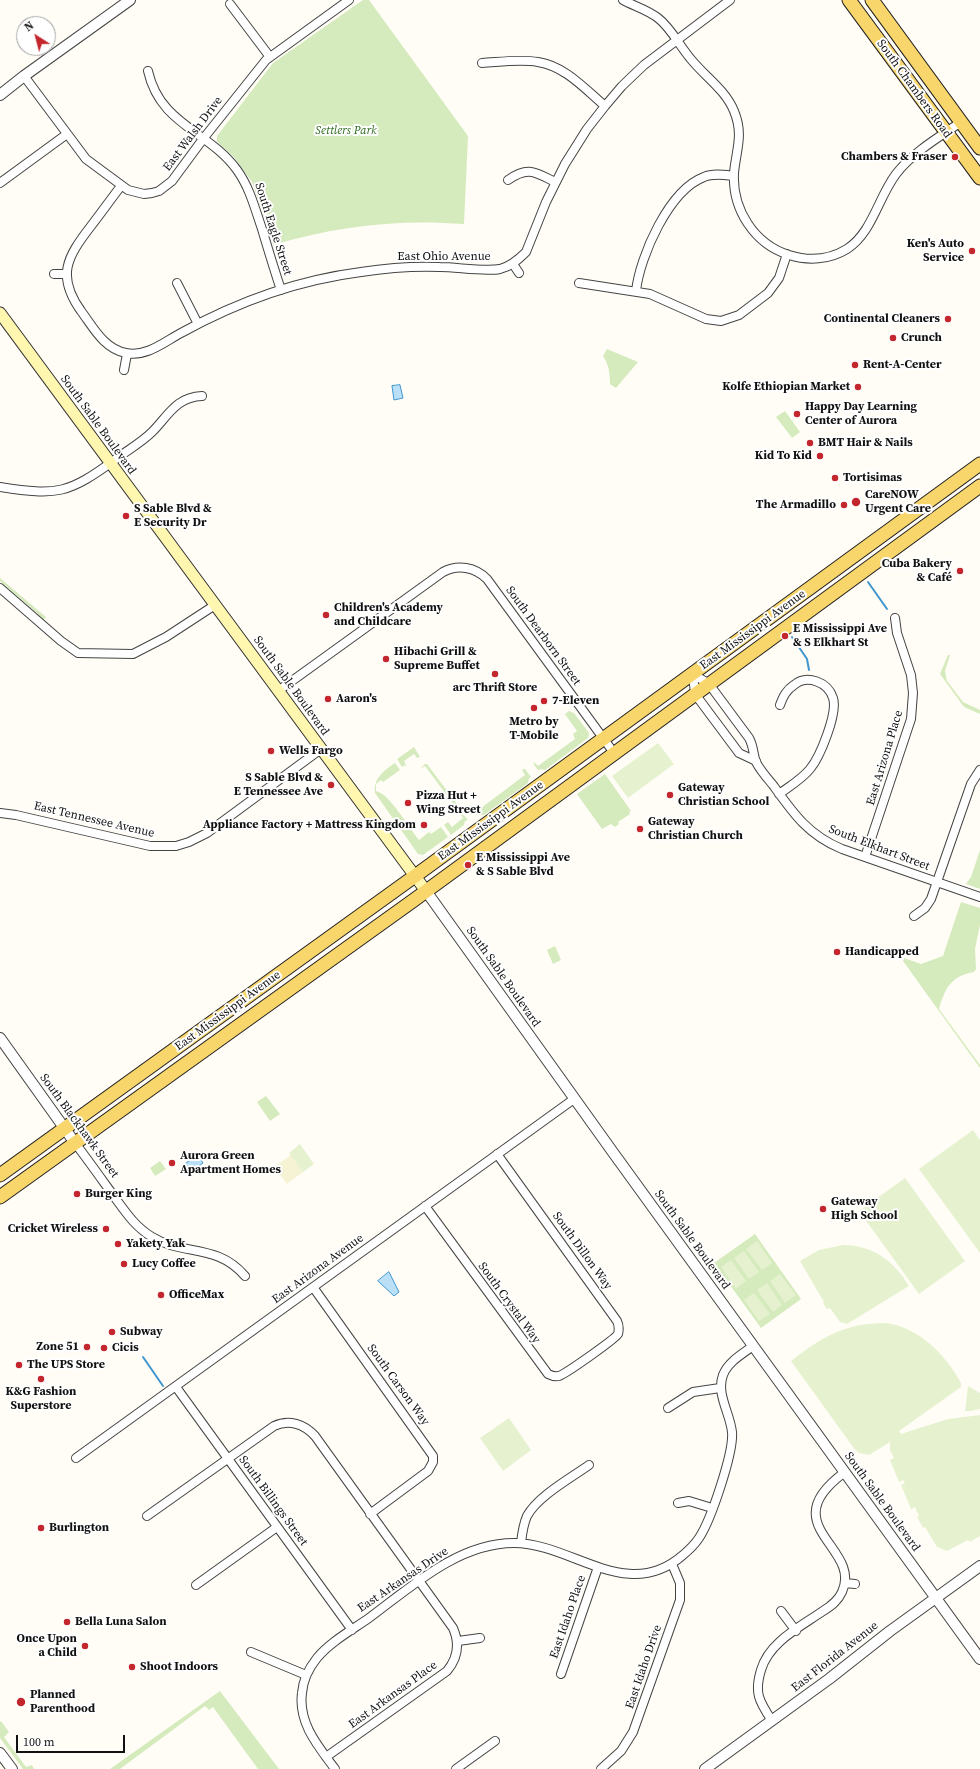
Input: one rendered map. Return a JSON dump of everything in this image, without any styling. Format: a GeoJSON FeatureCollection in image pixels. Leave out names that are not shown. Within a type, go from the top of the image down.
{"type":"FeatureCollection","features":[{"type":"Feature","properties":{"kind":"main road","name":"South Chambers Road"},"geometry":{"type":"LineString","coordinates":[[849,0],[980,178]]}},
{"type":"Feature","properties":{"kind":"main road","name":"South Chambers Road"},"geometry":{"type":"LineString","coordinates":[[872,0],[980,148]]}},
{"type":"Feature","properties":{"kind":"main road","name":"South Sable Boulevard"},"geometry":{"type":"LineString","coordinates":[[0,313],[426,891]]}},
{"type":"Feature","properties":{"kind":"main road","name":"East Mississippi Avenue"},"geometry":{"type":"LineString","coordinates":[[0,1175],[415,876],[980,464]]}},
{"type":"Feature","properties":{"kind":"main road","name":"East Mississippi Avenue"},"geometry":{"type":"LineString","coordinates":[[0,1197],[426,891],[980,486]]}},
{"type":"Feature","properties":{"kind":"street"},"geometry":{"type":"LineString","coordinates":[[0,95],[130,0]]}},
{"type":"Feature","properties":{"kind":"street","name":"East Walsh Drive"},"geometry":{"type":"LineString","coordinates":[[24,76],[86,159],[128,190],[144,194],[159,191],[172,182],[203,139],[260,66],[270,57],[349,0]]}},
{"type":"Feature","properties":{"kind":"street"},"geometry":{"type":"LineString","coordinates":[[623,0],[658,18],[691,59],[722,91],[734,110],[738,121],[740,138],[734,176],[739,207],[749,226],[766,243],[787,254],[809,259],[821,259],[839,254],[855,243],[861,237],[899,170],[914,156],[961,122]]}},
{"type":"Feature","properties":{"kind":"street","name":"East Ohio Avenue"},"geometry":{"type":"LineString","coordinates":[[127,354],[150,351],[198,324],[247,302],[281,290],[333,276],[380,270],[440,267],[492,270],[513,264],[526,252],[555,182],[576,146],[605,106],[633,75],[676,40],[730,0]]}},
{"type":"Feature","properties":{"kind":"street"},"geometry":{"type":"LineString","coordinates":[[230,4],[270,57]]}},
{"type":"Feature","properties":{"kind":"street"},"geometry":{"type":"LineString","coordinates":[[482,64],[528,61],[549,64],[570,76],[605,106]]}},
{"type":"Feature","properties":{"kind":"street","name":"South Eagle Street"},"geometry":{"type":"LineString","coordinates":[[148,72],[151,85],[156,96],[168,111],[229,160],[247,186],[281,290]]}},
{"type":"Feature","properties":{"kind":"street"},"geometry":{"type":"LineString","coordinates":[[0,90],[24,76]]}},
{"type":"Feature","properties":{"kind":"street"},"geometry":{"type":"LineString","coordinates":[[0,182],[67,134]]}},
{"type":"Feature","properties":{"kind":"street"},"geometry":{"type":"LineString","coordinates":[[508,180],[520,172],[527,171],[538,173],[555,182]]}},
{"type":"Feature","properties":{"kind":"street"},"geometry":{"type":"LineString","coordinates":[[636,291],[638,275],[663,217],[678,196],[704,176],[713,174],[734,176]]}},
{"type":"Feature","properties":{"kind":"street"},"geometry":{"type":"LineString","coordinates":[[121,186],[75,247],[68,263],[66,274],[73,299],[100,337],[113,349],[127,354],[124,370]]}},
{"type":"Feature","properties":{"kind":"street"},"geometry":{"type":"LineString","coordinates":[[579,283],[650,294],[706,319],[714,321],[730,319],[739,315],[768,293],[779,278],[787,254]]}},
{"type":"Feature","properties":{"kind":"street"},"geometry":{"type":"LineString","coordinates":[[513,264],[519,273]]}},
{"type":"Feature","properties":{"kind":"street"},"geometry":{"type":"LineString","coordinates":[[54,274],[66,274]]}},
{"type":"Feature","properties":{"kind":"street"},"geometry":{"type":"LineString","coordinates":[[177,283],[198,324]]}},
{"type":"Feature","properties":{"kind":"street"},"geometry":{"type":"LineString","coordinates":[[0,487],[38,493],[63,490],[86,480],[149,435],[166,414],[176,406],[190,398],[202,396]]}},
{"type":"Feature","properties":{"kind":"street","name":"South Dearborn Street"},"geometry":{"type":"LineString","coordinates":[[278,691],[437,576],[456,567],[468,568],[476,571],[487,579],[614,753]]}},
{"type":"Feature","properties":{"kind":"street"},"geometry":{"type":"LineString","coordinates":[[0,588],[61,641],[78,653],[133,654],[166,637],[215,605]]}},
{"type":"Feature","properties":{"kind":"street","name":"East Arizona Place"},"geometry":{"type":"LineString","coordinates":[[865,857],[911,719],[913,693],[912,680],[907,659],[897,633],[895,618]]}},
{"type":"Feature","properties":{"kind":"street"},"geometry":{"type":"LineString","coordinates":[[693,674],[709,684]]}},
{"type":"Feature","properties":{"kind":"street"},"geometry":{"type":"LineString","coordinates":[[693,674],[695,694]]}},
{"type":"Feature","properties":{"kind":"street"},"geometry":{"type":"LineString","coordinates":[[779,794],[800,779],[814,764],[821,748],[835,705],[831,692],[826,687],[821,683],[809,680],[794,685],[783,697],[780,705]]}},
{"type":"Feature","properties":{"kind":"street","name":"South Elkhart Street"},"geometry":{"type":"LineString","coordinates":[[709,684],[749,738],[754,748],[756,761],[797,818],[812,832],[829,844],[980,897]]}},
{"type":"Feature","properties":{"kind":"street","name":"South Elkhart Street"},"geometry":{"type":"LineString","coordinates":[[695,694],[739,753],[748,759],[756,761]]}},
{"type":"Feature","properties":{"kind":"street","name":"East Tennessee Avenue"},"geometry":{"type":"LineString","coordinates":[[0,814],[16,815],[150,846],[176,846],[189,842],[207,833],[321,749]]}},
{"type":"Feature","properties":{"kind":"street"},"geometry":{"type":"LineString","coordinates":[[914,916],[929,904],[971,784],[980,770]]}},
{"type":"Feature","properties":{"kind":"street","name":"South Sable Boulevard"},"geometry":{"type":"LineString","coordinates":[[426,891],[574,1099],[980,1659]]}},
{"type":"Feature","properties":{"kind":"street","name":"South Blackhawk Street"},"geometry":{"type":"LineString","coordinates":[[0,1038],[128,1216],[139,1228],[163,1242],[204,1251],[222,1257],[246,1276]]}},
{"type":"Feature","properties":{"kind":"street","name":"East Arizona Avenue"},"geometry":{"type":"LineString","coordinates":[[76,1458],[574,1099]]}},
{"type":"Feature","properties":{"kind":"street","name":"South Dillon Way"},"geometry":{"type":"LineString","coordinates":[[497,1154],[617,1321],[619,1329],[616,1336],[588,1356]]}},
{"type":"Feature","properties":{"kind":"street","name":"South Crystal Way"},"geometry":{"type":"LineString","coordinates":[[425,1206],[548,1374],[552,1376],[562,1375],[588,1356]]}},
{"type":"Feature","properties":{"kind":"street","name":"South Carson Way"},"geometry":{"type":"LineString","coordinates":[[313,1288],[433,1456],[434,1460],[430,1468],[370,1514]]}},
{"type":"Feature","properties":{"kind":"street"},"geometry":{"type":"LineString","coordinates":[[668,1408],[693,1392],[720,1388],[723,1375],[727,1367],[753,1346]]}},
{"type":"Feature","properties":{"kind":"street","name":"South Billings Street"},"geometry":{"type":"LineString","coordinates":[[176,1386],[352,1630]]}},
{"type":"Feature","properties":{"kind":"street","name":"East Arkansas Drive"},"geometry":{"type":"LineString","coordinates":[[335,1769],[309,1732],[303,1714],[302,1693],[306,1675],[317,1657],[437,1569],[463,1555],[484,1547],[499,1544],[521,1543],[543,1548],[614,1572],[634,1574],[647,1573],[672,1564],[691,1548],[705,1527],[729,1460],[732,1446],[731,1426],[720,1388]]}},
{"type":"Feature","properties":{"kind":"street"},"geometry":{"type":"LineString","coordinates":[[147,1516],[274,1426],[286,1422],[300,1425],[315,1436],[453,1628],[458,1641],[480,1638]]}},
{"type":"Feature","properties":{"kind":"street"},"geometry":{"type":"LineString","coordinates":[[521,1543],[524,1522],[532,1509],[542,1499],[589,1465]]}},
{"type":"Feature","properties":{"kind":"street"},"geometry":{"type":"LineString","coordinates":[[772,1721],[759,1699],[758,1682],[763,1663],[769,1652],[834,1603],[843,1592],[845,1583],[844,1569],[841,1561],[819,1529],[816,1511],[818,1501],[826,1487],[845,1472]]}},
{"type":"Feature","properties":{"kind":"street"},"geometry":{"type":"LineString","coordinates":[[678,1503],[689,1501],[712,1508]]}},
{"type":"Feature","properties":{"kind":"street"},"geometry":{"type":"LineString","coordinates":[[196,1585],[277,1527]]}},
{"type":"Feature","properties":{"kind":"street","name":"East Idaho Drive"},"geometry":{"type":"LineString","coordinates":[[601,1769],[621,1750],[633,1732],[680,1600],[680,1583],[672,1564]]}},
{"type":"Feature","properties":{"kind":"street","name":"East Florida Avenue"},"geometry":{"type":"LineString","coordinates":[[705,1769],[845,1668],[890,1631],[980,1566]]}},
{"type":"Feature","properties":{"kind":"street","name":"East Idaho Place"},"geometry":{"type":"LineString","coordinates":[[561,1674],[598,1567]]}},
{"type":"Feature","properties":{"kind":"street"},"geometry":{"type":"LineString","coordinates":[[845,1583],[854,1584]]}},
{"type":"Feature","properties":{"kind":"street"},"geometry":{"type":"LineString","coordinates":[[781,1610],[796,1631]]}},
{"type":"Feature","properties":{"kind":"street","name":"East Arkansas Place"},"geometry":{"type":"LineString","coordinates":[[326,1757],[447,1671],[455,1660],[458,1641]]}},
{"type":"Feature","properties":{"kind":"street"},"geometry":{"type":"LineString","coordinates":[[251,1652],[306,1675]]}},
{"type":"Feature","properties":{"kind":"street"},"geometry":{"type":"LineString","coordinates":[[456,1769],[495,1741]]}},
{"type":"Feature","properties":{"kind":"street"},"geometry":{"type":"LineString","coordinates":[[0,1753],[12,1769]]}},
{"type":"Feature","properties":{"kind":"shaded area"},"geometry":{"type":"Polygon","coordinates":[[[291,1155],[303,1172],[287,1184],[274,1167],[291,1155]]]}},
{"type":"Feature","properties":{"kind":"green space","name":"Settlers Park"},"geometry":{"type":"Polygon","coordinates":[[[363,0],[369,0],[468,136],[464,224],[415,222],[391,223],[320,233],[273,245],[252,182],[233,156],[217,142],[217,136],[273,63],[363,0]]]}},
{"type":"Feature","properties":{"kind":"green space"},"geometry":{"type":"Polygon","coordinates":[[[607,349],[638,362],[616,388],[610,384],[609,370],[603,356],[607,349]]]}},
{"type":"Feature","properties":{"kind":"green space"},"geometry":{"type":"Polygon","coordinates":[[[785,411],[800,432],[792,438],[776,417],[785,411]]]}},
{"type":"Feature","properties":{"kind":"green space"},"geometry":{"type":"Polygon","coordinates":[[[0,578],[46,617],[43,621],[38,614],[0,581],[0,578]]]}},
{"type":"Feature","properties":{"kind":"green space"},"geometry":{"type":"Polygon","coordinates":[[[948,655],[950,655],[945,671],[947,681],[963,702],[980,710],[980,714],[964,707],[940,674],[948,655]]]}},
{"type":"Feature","properties":{"kind":"green space"},"geometry":{"type":"Polygon","coordinates":[[[569,711],[574,713],[589,733],[588,738],[545,770],[540,769],[539,771],[534,765],[534,762],[538,766],[575,739],[573,734],[577,731],[565,714],[569,711]]]}},
{"type":"Feature","properties":{"kind":"green space"},"geometry":{"type":"Polygon","coordinates":[[[658,743],[674,764],[628,798],[612,776],[658,743]]]}},
{"type":"Feature","properties":{"kind":"green space"},"geometry":{"type":"Polygon","coordinates":[[[414,747],[420,757],[417,758],[414,754],[404,761],[407,767],[405,765],[402,767],[397,759],[414,747]]]}},
{"type":"Feature","properties":{"kind":"green space"},"geometry":{"type":"Polygon","coordinates":[[[395,763],[400,770],[383,782],[381,780],[376,784],[376,791],[387,798],[419,840],[429,832],[431,834],[441,827],[448,837],[423,855],[418,854],[375,793],[376,783],[380,775],[395,763]]]}},
{"type":"Feature","properties":{"kind":"green space"},"geometry":{"type":"Polygon","coordinates":[[[427,764],[457,804],[452,809],[449,808],[454,805],[425,766],[420,769],[427,764]]]}},
{"type":"Feature","properties":{"kind":"green space"},"geometry":{"type":"Polygon","coordinates":[[[525,769],[531,777],[529,778],[528,783],[484,815],[476,815],[472,807],[473,806],[477,811],[525,775],[522,770],[525,769]]]}},
{"type":"Feature","properties":{"kind":"green space"},"geometry":{"type":"Polygon","coordinates":[[[605,774],[631,811],[629,812],[630,814],[618,822],[619,824],[615,827],[611,824],[602,829],[577,794],[605,774]]]}},
{"type":"Feature","properties":{"kind":"green space"},"geometry":{"type":"Polygon","coordinates":[[[462,813],[468,820],[465,821],[464,825],[451,835],[444,825],[448,822],[452,827],[463,818],[460,814],[462,813]]]}},
{"type":"Feature","properties":{"kind":"green space"},"geometry":{"type":"Polygon","coordinates":[[[980,850],[980,889],[966,884],[971,877],[980,850]]]}},
{"type":"Feature","properties":{"kind":"green space"},"geometry":{"type":"Polygon","coordinates":[[[961,902],[980,908],[980,925],[975,949],[976,969],[974,972],[954,980],[950,984],[939,1009],[980,1065],[980,1068],[903,961],[904,958],[921,964],[943,956],[961,902]]]}},
{"type":"Feature","properties":{"kind":"green space"},"geometry":{"type":"Polygon","coordinates":[[[555,946],[561,960],[553,964],[547,950],[555,946]]]}},
{"type":"Feature","properties":{"kind":"green space"},"geometry":{"type":"Polygon","coordinates":[[[266,1096],[280,1114],[270,1121],[257,1102],[266,1096]]]}},
{"type":"Feature","properties":{"kind":"green space"},"geometry":{"type":"Polygon","coordinates":[[[973,1130],[980,1140],[980,1253],[919,1169],[973,1130]]]}},
{"type":"Feature","properties":{"kind":"green space"},"geometry":{"type":"Polygon","coordinates":[[[300,1144],[314,1164],[303,1172],[289,1153],[300,1144]]]}},
{"type":"Feature","properties":{"kind":"green space"},"geometry":{"type":"Polygon","coordinates":[[[160,1161],[166,1169],[155,1176],[150,1168],[160,1161]]]}},
{"type":"Feature","properties":{"kind":"green space"},"geometry":{"type":"Polygon","coordinates":[[[905,1178],[965,1261],[919,1294],[859,1211],[905,1178]]]}},
{"type":"Feature","properties":{"kind":"green space"},"geometry":{"type":"Polygon","coordinates":[[[755,1234],[801,1299],[761,1328],[714,1263],[755,1234]]]}},
{"type":"Feature","properties":{"kind":"green space"},"geometry":{"type":"Polygon","coordinates":[[[757,1241],[772,1263],[762,1270],[746,1249],[757,1241]]]}},
{"type":"Feature","properties":{"kind":"green space"},"geometry":{"type":"Polygon","coordinates":[[[843,1245],[864,1248],[882,1256],[897,1269],[909,1286],[847,1324],[840,1322],[830,1308],[827,1309],[800,1261],[819,1250],[843,1245]]]}},
{"type":"Feature","properties":{"kind":"green space"},"geometry":{"type":"Polygon","coordinates":[[[744,1251],[759,1272],[749,1279],[734,1258],[744,1251]]]}},
{"type":"Feature","properties":{"kind":"green space"},"geometry":{"type":"Polygon","coordinates":[[[731,1260],[746,1281],[736,1289],[721,1267],[731,1260]]]}},
{"type":"Feature","properties":{"kind":"green space"},"geometry":{"type":"Polygon","coordinates":[[[780,1274],[796,1295],[785,1303],[770,1281],[780,1274]]]}},
{"type":"Feature","properties":{"kind":"green space"},"geometry":{"type":"Polygon","coordinates":[[[767,1283],[782,1305],[773,1312],[757,1290],[767,1283]]]}},
{"type":"Feature","properties":{"kind":"green space"},"geometry":{"type":"Polygon","coordinates":[[[754,1293],[770,1314],[759,1321],[744,1300],[754,1293]]]}},
{"type":"Feature","properties":{"kind":"green space"},"geometry":{"type":"Polygon","coordinates":[[[885,1323],[909,1330],[920,1336],[948,1362],[961,1383],[961,1387],[899,1431],[901,1434],[948,1419],[980,1415],[980,1536],[970,1542],[968,1540],[947,1551],[937,1547],[925,1527],[923,1528],[917,1517],[919,1516],[915,1507],[911,1509],[901,1485],[905,1483],[903,1480],[899,1482],[890,1460],[894,1458],[890,1450],[890,1442],[869,1455],[859,1453],[853,1447],[791,1361],[824,1338],[835,1333],[858,1326],[885,1323]]]}},
{"type":"Feature","properties":{"kind":"green space"},"geometry":{"type":"Polygon","coordinates":[[[968,1386],[980,1393],[980,1409],[965,1411],[968,1386]]]}},
{"type":"Feature","properties":{"kind":"green space"},"geometry":{"type":"Polygon","coordinates":[[[509,1418],[531,1450],[503,1471],[480,1438],[509,1418]]]}},
{"type":"Feature","properties":{"kind":"green space"},"geometry":{"type":"Polygon","coordinates":[[[220,1691],[279,1769],[258,1769],[213,1707],[209,1710],[205,1706],[120,1769],[110,1769],[220,1691]]]}},
{"type":"Feature","properties":{"kind":"green space"},"geometry":{"type":"Polygon","coordinates":[[[1,1721],[9,1732],[4,1737],[26,1767],[32,1765],[34,1769],[23,1769],[0,1738],[1,1721]]]}},
{"type":"Feature","properties":{"kind":"water"},"geometry":{"type":"Polygon","coordinates":[[[400,385],[403,398],[394,400],[392,386],[400,385]]]}},
{"type":"Feature","properties":{"kind":"water"},"geometry":{"type":"Polygon","coordinates":[[[198,1155],[203,1163],[189,1173],[184,1165],[198,1155]]]}},
{"type":"Feature","properties":{"kind":"water"},"geometry":{"type":"Polygon","coordinates":[[[389,1272],[399,1292],[394,1296],[378,1281],[389,1272]]]}},
{"type":"Feature","properties":{"kind":"waterway"},"geometry":{"type":"LineString","coordinates":[[868,582],[887,609]]}},
{"type":"Feature","properties":{"kind":"waterway"},"geometry":{"type":"LineString","coordinates":[[792,637],[807,659],[809,670]]}},
{"type":"Feature","properties":{"kind":"waterway"},"geometry":{"type":"LineString","coordinates":[[143,1357],[163,1386]]}},
{"type":"Feature","properties":{"kind":"place","name":"Chambers & Fraser"},"geometry":{"type":"Point","coordinates":[955,157]}},
{"type":"Feature","properties":{"kind":"place","name":"Ken's Auto Service"},"geometry":{"type":"Point","coordinates":[972,251]}},
{"type":"Feature","properties":{"kind":"place","name":"Continental Cleaners"},"geometry":{"type":"Point","coordinates":[948,319]}},
{"type":"Feature","properties":{"kind":"place","name":"Crunch"},"geometry":{"type":"Point","coordinates":[893,338]}},
{"type":"Feature","properties":{"kind":"place","name":"Rent-A-Center"},"geometry":{"type":"Point","coordinates":[855,365]}},
{"type":"Feature","properties":{"kind":"place","name":"Kolfe Ethiopian Market"},"geometry":{"type":"Point","coordinates":[858,387]}},
{"type":"Feature","properties":{"kind":"place","name":"Happy Day Learning Center of Aurora"},"geometry":{"type":"Point","coordinates":[797,414]}},
{"type":"Feature","properties":{"kind":"place","name":"BMT Hair & Nails"},"geometry":{"type":"Point","coordinates":[810,443]}},
{"type":"Feature","properties":{"kind":"place","name":"Kid To Kid"},"geometry":{"type":"Point","coordinates":[820,456]}},
{"type":"Feature","properties":{"kind":"place","name":"Tortisimas"},"geometry":{"type":"Point","coordinates":[835,478]}},
{"type":"Feature","properties":{"kind":"place","name":"CareNOW Urgent Care"},"geometry":{"type":"Point","coordinates":[856,502]}},
{"type":"Feature","properties":{"kind":"place","name":"The Armadillo"},"geometry":{"type":"Point","coordinates":[844,505]}},
{"type":"Feature","properties":{"kind":"place","name":"S Sable Blvd & E Security Dr"},"geometry":{"type":"Point","coordinates":[126,516]}},
{"type":"Feature","properties":{"kind":"place","name":"Cuba Bakery & Café"},"geometry":{"type":"Point","coordinates":[960,571]}},
{"type":"Feature","properties":{"kind":"place","name":"Children's Academy and Childcare"},"geometry":{"type":"Point","coordinates":[326,615]}},
{"type":"Feature","properties":{"kind":"place","name":"E Mississippi Ave & S Elkhart St"},"geometry":{"type":"Point","coordinates":[785,636]}},
{"type":"Feature","properties":{"kind":"place","name":"Hibachi Grill & Supreme Buffet"},"geometry":{"type":"Point","coordinates":[386,659]}},
{"type":"Feature","properties":{"kind":"place","name":"arc Thrift Store"},"geometry":{"type":"Point","coordinates":[495,674]}},
{"type":"Feature","properties":{"kind":"place","name":"Aaron's"},"geometry":{"type":"Point","coordinates":[328,699]}},
{"type":"Feature","properties":{"kind":"place","name":"7-Eleven"},"geometry":{"type":"Point","coordinates":[544,701]}},
{"type":"Feature","properties":{"kind":"place","name":"Metro by T-Mobile"},"geometry":{"type":"Point","coordinates":[534,708]}},
{"type":"Feature","properties":{"kind":"place","name":"Wells Fargo"},"geometry":{"type":"Point","coordinates":[271,751]}},
{"type":"Feature","properties":{"kind":"place","name":"S Sable Blvd & E Tennessee Ave"},"geometry":{"type":"Point","coordinates":[331,785]}},
{"type":"Feature","properties":{"kind":"place","name":"Gateway Christian School"},"geometry":{"type":"Point","coordinates":[670,795]}},
{"type":"Feature","properties":{"kind":"place","name":"Pizza Hut + Wing Street"},"geometry":{"type":"Point","coordinates":[408,803]}},
{"type":"Feature","properties":{"kind":"place","name":"Appliance Factory + Mattress Kingdom"},"geometry":{"type":"Point","coordinates":[424,825]}},
{"type":"Feature","properties":{"kind":"place","name":"Gateway Christian Church"},"geometry":{"type":"Point","coordinates":[640,829]}},
{"type":"Feature","properties":{"kind":"place","name":"E Mississippi Ave & S Sable Blvd"},"geometry":{"type":"Point","coordinates":[468,865]}},
{"type":"Feature","properties":{"kind":"place","name":"Handicapped"},"geometry":{"type":"Point","coordinates":[837,952]}},
{"type":"Feature","properties":{"kind":"place","name":"Aurora Green Apartment Homes"},"geometry":{"type":"Point","coordinates":[172,1163]}},
{"type":"Feature","properties":{"kind":"place","name":"Burger King"},"geometry":{"type":"Point","coordinates":[77,1194]}},
{"type":"Feature","properties":{"kind":"place","name":"Gateway High School"},"geometry":{"type":"Point","coordinates":[823,1209]}},
{"type":"Feature","properties":{"kind":"place","name":"Cricket Wireless"},"geometry":{"type":"Point","coordinates":[106,1229]}},
{"type":"Feature","properties":{"kind":"place","name":"Yakety Yak"},"geometry":{"type":"Point","coordinates":[118,1244]}},
{"type":"Feature","properties":{"kind":"place","name":"Lucy Coffee"},"geometry":{"type":"Point","coordinates":[124,1264]}},
{"type":"Feature","properties":{"kind":"place","name":"OfficeMax"},"geometry":{"type":"Point","coordinates":[161,1295]}},
{"type":"Feature","properties":{"kind":"place","name":"Subway"},"geometry":{"type":"Point","coordinates":[112,1332]}},
{"type":"Feature","properties":{"kind":"place","name":"Zone 51"},"geometry":{"type":"Point","coordinates":[87,1347]}},
{"type":"Feature","properties":{"kind":"place","name":"Cicis"},"geometry":{"type":"Point","coordinates":[104,1348]}},
{"type":"Feature","properties":{"kind":"place","name":"The UPS Store"},"geometry":{"type":"Point","coordinates":[19,1365]}},
{"type":"Feature","properties":{"kind":"place","name":"K&G Fashion Superstore"},"geometry":{"type":"Point","coordinates":[41,1379]}},
{"type":"Feature","properties":{"kind":"place","name":"Burlington"},"geometry":{"type":"Point","coordinates":[41,1528]}},
{"type":"Feature","properties":{"kind":"place","name":"Bella Luna Salon"},"geometry":{"type":"Point","coordinates":[67,1622]}},
{"type":"Feature","properties":{"kind":"place","name":"Once Upon a Child"},"geometry":{"type":"Point","coordinates":[85,1646]}},
{"type":"Feature","properties":{"kind":"place","name":"Shoot Indoors"},"geometry":{"type":"Point","coordinates":[132,1667]}},
{"type":"Feature","properties":{"kind":"place","name":"Planned Parenthood"},"geometry":{"type":"Point","coordinates":[21,1702]}}]}
